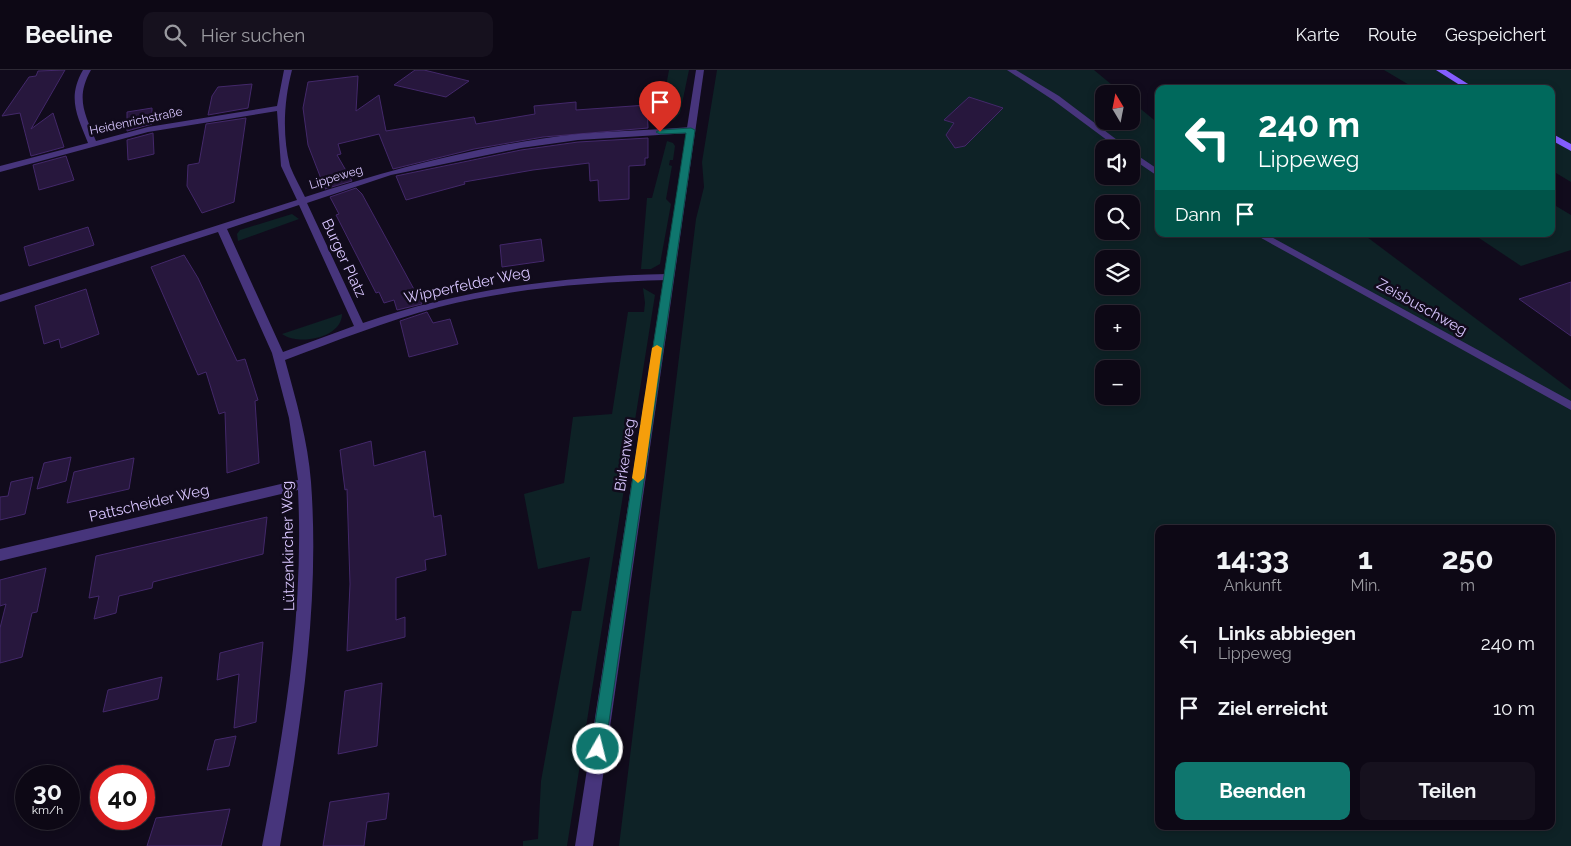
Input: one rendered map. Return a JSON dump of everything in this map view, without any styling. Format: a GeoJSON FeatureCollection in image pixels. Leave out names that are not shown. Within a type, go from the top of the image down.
{"type":"FeatureCollection","features":[{"type":"Feature","properties":{"kind":"main road"},"geometry":{"type":"LineString","coordinates":[[1440,70],[1465,85]]}},
{"type":"Feature","properties":{"kind":"main road"},"geometry":{"type":"LineString","coordinates":[[1555,138],[1571,148]]}},
{"type":"Feature","properties":{"kind":"street"},"geometry":{"type":"LineString","coordinates":[[87,70],[80,81],[76,97],[92,143]]}},
{"type":"Feature","properties":{"kind":"street","name":"Burger Platz"},"geometry":{"type":"LineString","coordinates":[[288,70],[280,108],[281,137],[286,166],[360,328]]}},
{"type":"Feature","properties":{"kind":"street","name":"Birkenweg"},"geometry":{"type":"LineString","coordinates":[[584,846],[700,70]]}},
{"type":"Feature","properties":{"kind":"street"},"geometry":{"type":"LineString","coordinates":[[1011,70],[1056,98],[1113,140]]}},
{"type":"Feature","properties":{"kind":"street","name":"Heidenrichstraße"},"geometry":{"type":"LineString","coordinates":[[0,169],[92,143],[148,130],[280,108]]}},
{"type":"Feature","properties":{"kind":"street","name":"Lippeweg"},"geometry":{"type":"LineString","coordinates":[[0,299],[389,173],[521,145],[578,138],[691,130]]}},
{"type":"Feature","properties":{"kind":"street"},"geometry":{"type":"LineString","coordinates":[[1140,160],[1155,171]]}},
{"type":"Feature","properties":{"kind":"street","name":"Lützenkircher Weg"},"geometry":{"type":"LineString","coordinates":[[221,227],[279,358],[292,408],[305,483],[308,550],[306,623],[291,736],[271,846]]}},
{"type":"Feature","properties":{"kind":"street","name":"Zeisbuschweg"},"geometry":{"type":"LineString","coordinates":[[1264,237],[1571,406]]}},
{"type":"Feature","properties":{"kind":"street","name":"Wipperfelder Weg"},"geometry":{"type":"LineString","coordinates":[[279,358],[409,312],[513,288],[598,279],[668,277]]}},
{"type":"Feature","properties":{"kind":"street","name":"Pattscheider Weg"},"geometry":{"type":"LineString","coordinates":[[0,555],[305,483]]}},
{"type":"Feature","properties":{"kind":"green space"},"geometry":{"type":"Polygon","coordinates":[[[669,70],[689,70],[680,113],[674,120],[659,124],[669,70]]]}},
{"type":"Feature","properties":{"kind":"green space"},"geometry":{"type":"Polygon","coordinates":[[[717,70],[1094,70],[1112,85],[1095,85],[1095,130],[1140,130],[1140,108],[1155,121],[1155,237],[1367,237],[1571,390],[1571,846],[619,846],[696,219],[704,187],[702,162],[717,70]]]}},
{"type":"Feature","properties":{"kind":"green space"},"geometry":{"type":"Polygon","coordinates":[[[1384,70],[1571,70],[1571,182],[1555,172],[1555,85],[1409,85],[1384,70]]]}},
{"type":"Feature","properties":{"kind":"green space"},"geometry":{"type":"Polygon","coordinates":[[[667,141],[675,146],[673,160],[670,160],[669,165],[672,166],[666,199],[671,204],[660,264],[651,269],[641,269],[647,198],[652,198],[667,141]]]}},
{"type":"Feature","properties":{"kind":"green space"},"geometry":{"type":"Polygon","coordinates":[[[1555,205],[1571,215],[1571,250],[1521,266],[1478,237],[1555,237],[1555,205]]]}},
{"type":"Feature","properties":{"kind":"green space"},"geometry":{"type":"Polygon","coordinates":[[[292,214],[299,219],[238,241],[237,234],[240,230],[292,214]]]}},
{"type":"Feature","properties":{"kind":"green space"},"geometry":{"type":"Polygon","coordinates":[[[643,288],[655,295],[567,846],[523,846],[523,841],[538,839],[541,781],[572,611],[581,611],[590,557],[538,569],[524,494],[564,483],[573,417],[612,414],[628,312],[644,312],[643,288]]]}},
{"type":"Feature","properties":{"kind":"green space"},"geometry":{"type":"Polygon","coordinates":[[[342,314],[340,322],[335,329],[318,338],[289,338],[282,334],[342,314]]]}},
{"type":"Feature","properties":{"kind":"building"},"geometry":{"type":"Polygon","coordinates":[[[65,70],[31,129],[53,113],[64,147],[31,156],[20,113],[2,116],[29,77],[36,76],[38,71],[65,70]]]}},
{"type":"Feature","properties":{"kind":"building"},"geometry":{"type":"Polygon","coordinates":[[[415,70],[424,70],[469,81],[446,97],[394,85],[415,70]]]}},
{"type":"Feature","properties":{"kind":"building"},"geometry":{"type":"Polygon","coordinates":[[[358,76],[356,111],[379,95],[386,131],[474,117],[476,124],[535,114],[534,106],[576,102],[576,110],[647,105],[648,128],[543,137],[474,149],[393,169],[379,134],[338,144],[341,154],[337,155],[352,181],[325,189],[308,145],[303,108],[308,82],[358,76]]]}},
{"type":"Feature","properties":{"kind":"building"},"geometry":{"type":"Polygon","coordinates":[[[252,84],[248,108],[208,115],[212,96],[218,87],[252,84]]]}},
{"type":"Feature","properties":{"kind":"building"},"geometry":{"type":"Polygon","coordinates":[[[969,97],[1003,108],[965,146],[955,148],[946,135],[954,123],[944,120],[969,97]]]}},
{"type":"Feature","properties":{"kind":"building"},"geometry":{"type":"Polygon","coordinates":[[[152,108],[152,124],[127,131],[127,112],[152,108]]]}},
{"type":"Feature","properties":{"kind":"building"},"geometry":{"type":"Polygon","coordinates":[[[246,118],[234,202],[202,213],[187,186],[188,165],[199,163],[206,124],[246,118]]]}},
{"type":"Feature","properties":{"kind":"building"},"geometry":{"type":"Polygon","coordinates":[[[153,133],[154,154],[128,160],[127,140],[153,133]]]}},
{"type":"Feature","properties":{"kind":"building"},"geometry":{"type":"Polygon","coordinates":[[[648,138],[648,158],[645,158],[645,165],[629,166],[629,199],[599,201],[598,180],[590,181],[589,163],[464,182],[465,184],[406,200],[396,176],[521,150],[578,142],[648,138]]]}},
{"type":"Feature","properties":{"kind":"building"},"geometry":{"type":"Polygon","coordinates":[[[66,156],[74,180],[39,190],[33,165],[66,156]]]}},
{"type":"Feature","properties":{"kind":"building"},"geometry":{"type":"Polygon","coordinates":[[[356,188],[362,194],[422,304],[397,310],[394,300],[384,303],[379,292],[376,293],[336,215],[339,214],[330,197],[356,188]]]}},
{"type":"Feature","properties":{"kind":"building"},"geometry":{"type":"Polygon","coordinates":[[[88,227],[94,245],[29,266],[24,247],[88,227]]]}},
{"type":"Feature","properties":{"kind":"building"},"geometry":{"type":"Polygon","coordinates":[[[541,239],[544,261],[502,267],[500,245],[541,239]]]}},
{"type":"Feature","properties":{"kind":"building"},"geometry":{"type":"Polygon","coordinates":[[[184,255],[198,278],[237,361],[245,359],[258,400],[255,401],[259,463],[227,473],[225,412],[219,414],[206,372],[198,375],[151,267],[184,255]]]}},
{"type":"Feature","properties":{"kind":"building"},"geometry":{"type":"Polygon","coordinates":[[[1571,282],[1571,336],[1519,299],[1571,282]]]}},
{"type":"Feature","properties":{"kind":"building"},"geometry":{"type":"Polygon","coordinates":[[[86,289],[99,334],[61,348],[59,339],[44,344],[35,306],[86,289]]]}},
{"type":"Feature","properties":{"kind":"building"},"geometry":{"type":"Polygon","coordinates":[[[427,312],[433,323],[450,319],[458,344],[409,357],[400,321],[427,312]]]}},
{"type":"Feature","properties":{"kind":"building"},"geometry":{"type":"Polygon","coordinates":[[[371,441],[374,466],[425,451],[434,517],[441,515],[446,555],[425,560],[426,570],[396,578],[396,620],[405,617],[405,637],[347,651],[350,584],[347,489],[345,490],[340,450],[371,441]]]}},
{"type":"Feature","properties":{"kind":"building"},"geometry":{"type":"Polygon","coordinates":[[[71,457],[66,481],[37,489],[44,463],[71,457]]]}},
{"type":"Feature","properties":{"kind":"building"},"geometry":{"type":"Polygon","coordinates":[[[134,458],[129,489],[67,503],[74,472],[134,458]]]}},
{"type":"Feature","properties":{"kind":"building"},"geometry":{"type":"Polygon","coordinates":[[[33,477],[25,514],[0,520],[0,497],[8,496],[11,482],[33,477]]]}},
{"type":"Feature","properties":{"kind":"building"},"geometry":{"type":"Polygon","coordinates":[[[267,517],[263,554],[153,582],[152,588],[119,596],[116,613],[94,619],[99,596],[89,598],[96,556],[267,517]]]}},
{"type":"Feature","properties":{"kind":"building"},"geometry":{"type":"Polygon","coordinates":[[[46,568],[37,612],[32,613],[22,657],[0,663],[0,628],[6,604],[0,606],[0,580],[46,568]]]}},
{"type":"Feature","properties":{"kind":"building"},"geometry":{"type":"Polygon","coordinates":[[[263,642],[256,722],[234,728],[239,674],[217,680],[220,653],[263,642]]]}},
{"type":"Feature","properties":{"kind":"building"},"geometry":{"type":"Polygon","coordinates":[[[162,677],[158,699],[103,712],[108,690],[162,677]]]}},
{"type":"Feature","properties":{"kind":"building"},"geometry":{"type":"Polygon","coordinates":[[[382,683],[377,746],[338,754],[345,691],[382,683]]]}},
{"type":"Feature","properties":{"kind":"building"},"geometry":{"type":"Polygon","coordinates":[[[236,736],[229,766],[207,770],[215,740],[236,736]]]}},
{"type":"Feature","properties":{"kind":"building"},"geometry":{"type":"Polygon","coordinates":[[[389,793],[386,819],[367,822],[364,846],[323,846],[330,802],[389,793]]]}},
{"type":"Feature","properties":{"kind":"building"},"geometry":{"type":"Polygon","coordinates":[[[230,809],[221,846],[147,846],[152,830],[155,830],[156,818],[230,809]]]}},
{"type":"Feature","properties":{"kind":"slow traffic"},"geometry":{"type":"LineString","coordinates":[[638,478],[657,348]]}},
{"type":"Feature","properties":{"kind":"route"},"geometry":{"type":"LineString","coordinates":[[598,749],[691,130],[660,132]]}}]}
